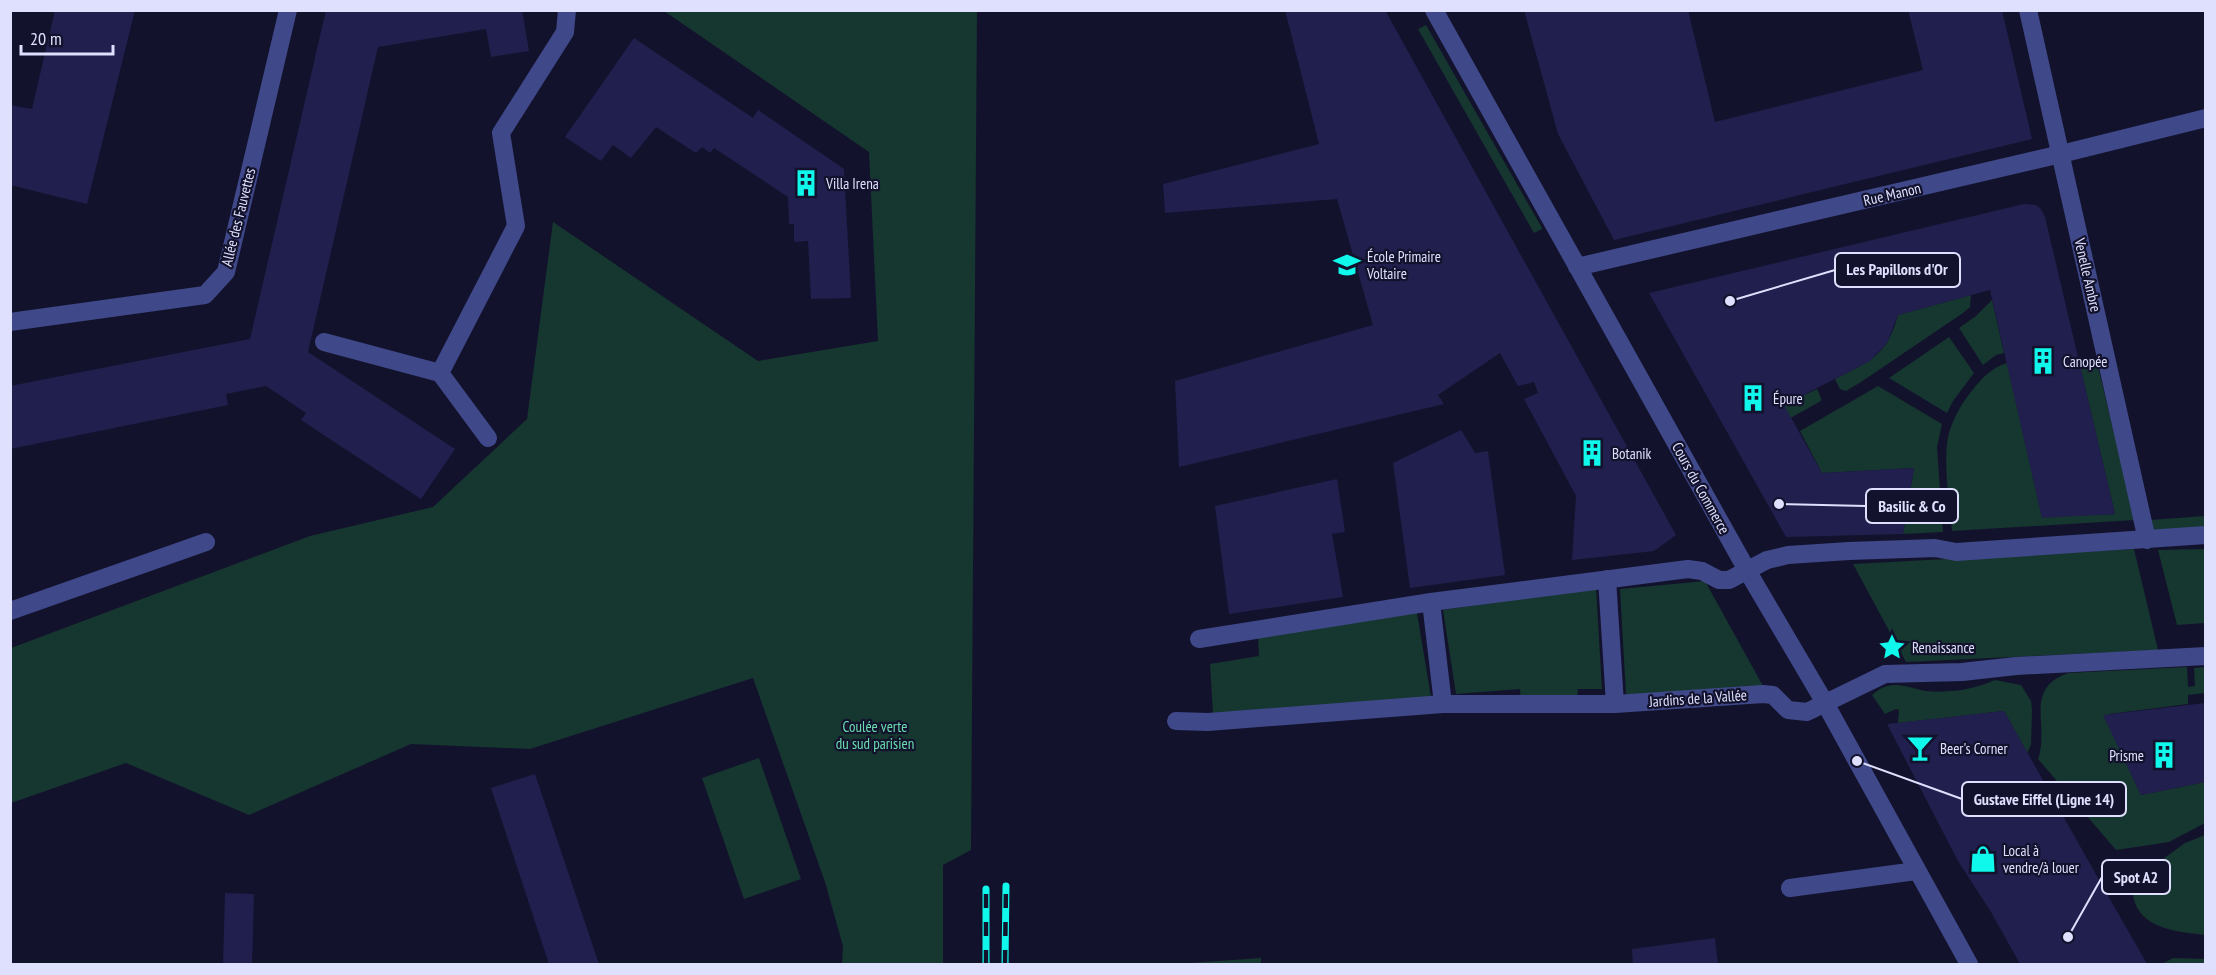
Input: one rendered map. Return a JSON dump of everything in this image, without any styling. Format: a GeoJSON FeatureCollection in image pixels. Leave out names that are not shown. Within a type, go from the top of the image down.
{"type":"FeatureCollection","features":[{"type":"Feature","properties":{"kind":"street","name":"Allée des Fauvettes"},"geometry":{"type":"LineString","coordinates":[[10,322],[205,295],[226,272],[288,10]]}},
{"type":"Feature","properties":{"kind":"street"},"geometry":{"type":"LineString","coordinates":[[440,373],[516,226],[501,133],[565,32],[567,10]]}},
{"type":"Feature","properties":{"kind":"street","name":"Cours du Commerce"},"geometry":{"type":"LineString","coordinates":[[1434,10],[1748,572],[1825,703],[1969,964]]}},
{"type":"Feature","properties":{"kind":"street","name":"Venelle Ambre"},"geometry":{"type":"LineString","coordinates":[[2028,10],[2147,540]]}},
{"type":"Feature","properties":{"kind":"street","name":"Rue Manon"},"geometry":{"type":"LineString","coordinates":[[1577,267],[2205,118]]}},
{"type":"Feature","properties":{"kind":"street"},"geometry":{"type":"LineString","coordinates":[[324,342],[440,373],[488,438]]}},
{"type":"Feature","properties":{"kind":"street"},"geometry":{"type":"LineString","coordinates":[[1199,639],[1431,602],[1696,569],[1714,579],[1729,580],[1767,560],[1788,555],[1927,548],[1956,552],[2205,535]]}},
{"type":"Feature","properties":{"kind":"street"},"geometry":{"type":"LineString","coordinates":[[10,611],[206,542]]}},
{"type":"Feature","properties":{"kind":"street"},"geometry":{"type":"LineString","coordinates":[[1607,579],[1615,704]]}},
{"type":"Feature","properties":{"kind":"street"},"geometry":{"type":"LineString","coordinates":[[1431,602],[1443,704]]}},
{"type":"Feature","properties":{"kind":"street","name":"Jardins de la Vallée"},"geometry":{"type":"LineString","coordinates":[[1176,721],[1220,721],[1443,704],[1615,704],[1763,694],[1773,695],[1788,710],[1807,712],[1885,674],[1962,672],[2016,666],[2205,656]]}},
{"type":"Feature","properties":{"kind":"street"},"geometry":{"type":"LineString","coordinates":[[1790,888],[1916,871]]}},
{"type":"Feature","properties":{"kind":"green space","name":"Coulée verte du sud parisien"},"geometry":{"type":"Polygon","coordinates":[[[664,11],[977,11],[971,850],[943,865],[943,964],[842,964],[843,946],[825,882],[753,678],[530,749],[411,744],[249,815],[126,763],[11,803],[11,648],[310,536],[433,507],[527,419],[553,222],[758,361],[878,341],[869,152],[664,11]]]}},
{"type":"Feature","properties":{"kind":"green space"},"geometry":{"type":"Polygon","coordinates":[[[1426,25],[1542,229],[1534,233],[1418,29],[1426,25]]]}},
{"type":"Feature","properties":{"kind":"green space"},"geometry":{"type":"Polygon","coordinates":[[[1971,295],[1970,307],[1963,313],[1861,382],[1846,391],[1840,389],[1835,379],[1876,356],[1894,329],[1898,315],[1971,295]]]}},
{"type":"Feature","properties":{"kind":"green space"},"geometry":{"type":"Polygon","coordinates":[[[1992,300],[2004,353],[1996,355],[1983,365],[1959,328],[1976,316],[1992,300]]]}},
{"type":"Feature","properties":{"kind":"green space"},"geometry":{"type":"Polygon","coordinates":[[[1949,337],[1974,373],[1947,413],[1889,378],[1949,337]]]}},
{"type":"Feature","properties":{"kind":"green space"},"geometry":{"type":"Polygon","coordinates":[[[2096,358],[2135,520],[1952,531],[1946,468],[1949,433],[1959,409],[1974,388],[1989,373],[2007,363],[2042,517],[2115,514],[2079,362],[2096,358]]]}},
{"type":"Feature","properties":{"kind":"green space"},"geometry":{"type":"Polygon","coordinates":[[[1878,386],[1942,424],[1937,447],[1943,532],[1903,534],[1914,468],[1822,473],[1800,431],[1878,386]]]}},
{"type":"Feature","properties":{"kind":"green space"},"geometry":{"type":"Polygon","coordinates":[[[1817,389],[1821,401],[1787,420],[1781,406],[1817,389]]]}},
{"type":"Feature","properties":{"kind":"green space"},"geometry":{"type":"Polygon","coordinates":[[[2205,516],[2205,527],[2153,530],[2151,520],[2205,516]]]}},
{"type":"Feature","properties":{"kind":"green space"},"geometry":{"type":"Polygon","coordinates":[[[2134,549],[2158,650],[1906,662],[1853,564],[2134,549]]]}},
{"type":"Feature","properties":{"kind":"green space"},"geometry":{"type":"Polygon","coordinates":[[[2205,549],[2205,623],[2177,625],[2158,550],[2205,549]]]}},
{"type":"Feature","properties":{"kind":"green space"},"geometry":{"type":"Polygon","coordinates":[[[1705,581],[1763,686],[1626,695],[1620,589],[1705,581]]]}},
{"type":"Feature","properties":{"kind":"green space"},"geometry":{"type":"Polygon","coordinates":[[[1596,588],[1602,689],[1578,689],[1577,699],[1521,701],[1520,689],[1456,694],[1443,610],[1596,588]]]}},
{"type":"Feature","properties":{"kind":"green space"},"geometry":{"type":"Polygon","coordinates":[[[1417,613],[1431,697],[1213,713],[1210,664],[1259,656],[1258,638],[1417,613]]]}},
{"type":"Feature","properties":{"kind":"green space"},"geometry":{"type":"Polygon","coordinates":[[[2187,667],[2188,687],[2195,686],[2194,668],[2205,667],[2205,693],[2188,695],[2188,704],[2109,714],[2107,722],[2141,795],[2205,782],[2205,823],[2169,842],[2116,850],[2038,759],[2041,746],[2042,698],[2046,688],[2054,680],[2068,673],[2187,667]]]}},
{"type":"Feature","properties":{"kind":"green space"},"geometry":{"type":"Polygon","coordinates":[[[1995,680],[2021,685],[2031,701],[2031,745],[2027,753],[2004,711],[1898,723],[1899,710],[1885,714],[1872,695],[1884,687],[1895,685],[1942,692],[1966,689],[1995,680]]]}},
{"type":"Feature","properties":{"kind":"green space"},"geometry":{"type":"Polygon","coordinates":[[[759,758],[801,879],[744,899],[702,778],[759,758]]]}},
{"type":"Feature","properties":{"kind":"green space"},"geometry":{"type":"Polygon","coordinates":[[[2205,835],[2205,935],[2185,933],[2155,924],[2140,912],[2135,903],[2131,874],[2159,862],[2185,843],[2205,835]]]}},
{"type":"Feature","properties":{"kind":"green space"},"geometry":{"type":"Polygon","coordinates":[[[1261,958],[1261,964],[1175,964],[1261,958]]]}},
{"type":"Feature","properties":{"kind":"green space"},"geometry":{"type":"Polygon","coordinates":[[[2173,958],[2205,959],[2205,964],[2162,964],[2173,958]]]}},
{"type":"Feature","properties":{"kind":"building"},"geometry":{"type":"Polygon","coordinates":[[[55,10],[135,10],[87,204],[10,185],[10,105],[32,109],[55,10]]]}},
{"type":"Feature","properties":{"kind":"building"},"geometry":{"type":"Polygon","coordinates":[[[326,10],[522,10],[529,51],[491,57],[486,29],[378,47],[308,352],[455,449],[421,499],[301,420],[306,413],[266,386],[226,394],[228,405],[10,449],[10,386],[250,339],[326,10]]]}},
{"type":"Feature","properties":{"kind":"building","name":"École Primaire Voltaire"},"geometry":{"type":"Polygon","coordinates":[[[1285,10],[1385,10],[1676,535],[1654,551],[1572,560],[1576,496],[1524,399],[1538,393],[1534,382],[1518,386],[1500,353],[1438,395],[1444,404],[1179,467],[1175,381],[1373,325],[1337,199],[1165,213],[1163,184],[1319,144],[1285,10]]]}},
{"type":"Feature","properties":{"kind":"building"},"geometry":{"type":"Polygon","coordinates":[[[1524,10],[1688,10],[1715,122],[1923,70],[1908,10],[2002,10],[2032,139],[1614,240],[1558,134],[1524,10]]]}},
{"type":"Feature","properties":{"kind":"building","name":"Villa Irena"},"geometry":{"type":"Polygon","coordinates":[[[634,38],[753,118],[758,110],[844,169],[851,298],[811,299],[808,241],[794,242],[794,224],[789,224],[788,197],[714,148],[710,153],[702,147],[696,153],[656,127],[631,158],[613,145],[601,161],[565,137],[634,38]]]}},
{"type":"Feature","properties":{"kind":"building"},"geometry":{"type":"Polygon","coordinates":[[[2024,204],[2036,205],[2045,217],[2115,514],[2042,518],[1990,290],[1898,315],[1887,343],[1870,361],[1784,405],[1822,473],[1914,468],[1903,534],[1786,537],[1649,293],[2024,204]]]}},
{"type":"Feature","properties":{"kind":"building"},"geometry":{"type":"Polygon","coordinates":[[[1461,430],[1475,453],[1488,451],[1505,575],[1410,588],[1393,463],[1461,430]]]}},
{"type":"Feature","properties":{"kind":"building"},"geometry":{"type":"Polygon","coordinates":[[[1337,479],[1345,532],[1332,534],[1343,597],[1229,614],[1215,506],[1337,479]]]}},
{"type":"Feature","properties":{"kind":"building","name":"Prisme"},"geometry":{"type":"Polygon","coordinates":[[[2205,703],[2205,782],[2141,795],[2103,715],[2205,703]]]}},
{"type":"Feature","properties":{"kind":"building"},"geometry":{"type":"Polygon","coordinates":[[[2004,711],[2147,964],[2020,964],[1991,912],[1958,861],[1887,724],[2004,711]]]}},
{"type":"Feature","properties":{"kind":"building"},"geometry":{"type":"Polygon","coordinates":[[[535,774],[599,964],[549,964],[491,788],[535,774]]]}},
{"type":"Feature","properties":{"kind":"building"},"geometry":{"type":"Polygon","coordinates":[[[225,893],[254,894],[252,964],[223,964],[225,893]]]}},
{"type":"Feature","properties":{"kind":"building"},"geometry":{"type":"Polygon","coordinates":[[[1715,938],[1718,964],[1633,964],[1632,949],[1715,938]]]}},
{"type":"Feature","properties":{"kind":"railway"},"geometry":{"type":"LineString","coordinates":[[1005,964],[1006,886]]}},
{"type":"Feature","properties":{"kind":"railway"},"geometry":{"type":"LineString","coordinates":[[986,889],[986,964]]}},
{"type":"Feature","properties":{"kind":"place","name":"Villa Irena"},"geometry":{"type":"Point","coordinates":[806,183]}},
{"type":"Feature","properties":{"kind":"place","name":"École Primaire Voltaire"},"geometry":{"type":"Point","coordinates":[1347,265]}},
{"type":"Feature","properties":{"kind":"place","name":"Les Papillons d'Or"},"geometry":{"type":"Point","coordinates":[1730,301]}},
{"type":"Feature","properties":{"kind":"place","name":"Canopée"},"geometry":{"type":"Point","coordinates":[2043,361]}},
{"type":"Feature","properties":{"kind":"place","name":"Épure"},"geometry":{"type":"Point","coordinates":[1753,398]}},
{"type":"Feature","properties":{"kind":"place","name":"Botanik"},"geometry":{"type":"Point","coordinates":[1592,453]}},
{"type":"Feature","properties":{"kind":"place","name":"Basilic & Co"},"geometry":{"type":"Point","coordinates":[1779,504]}},
{"type":"Feature","properties":{"kind":"place","name":"Renaissance"},"geometry":{"type":"Point","coordinates":[1892,647]}},
{"type":"Feature","properties":{"kind":"place","name":"Beer's Corner"},"geometry":{"type":"Point","coordinates":[1920,748]}},
{"type":"Feature","properties":{"kind":"place","name":"Prisme"},"geometry":{"type":"Point","coordinates":[2164,755]}},
{"type":"Feature","properties":{"kind":"place","name":"Gustave Eiffel (Ligne 14)"},"geometry":{"type":"Point","coordinates":[1857,761]}},
{"type":"Feature","properties":{"kind":"place","name":"Local à vendre/à louer"},"geometry":{"type":"Point","coordinates":[1983,859]}},
{"type":"Feature","properties":{"kind":"place","name":"Spot A2"},"geometry":{"type":"Point","coordinates":[2068,937]}}]}
